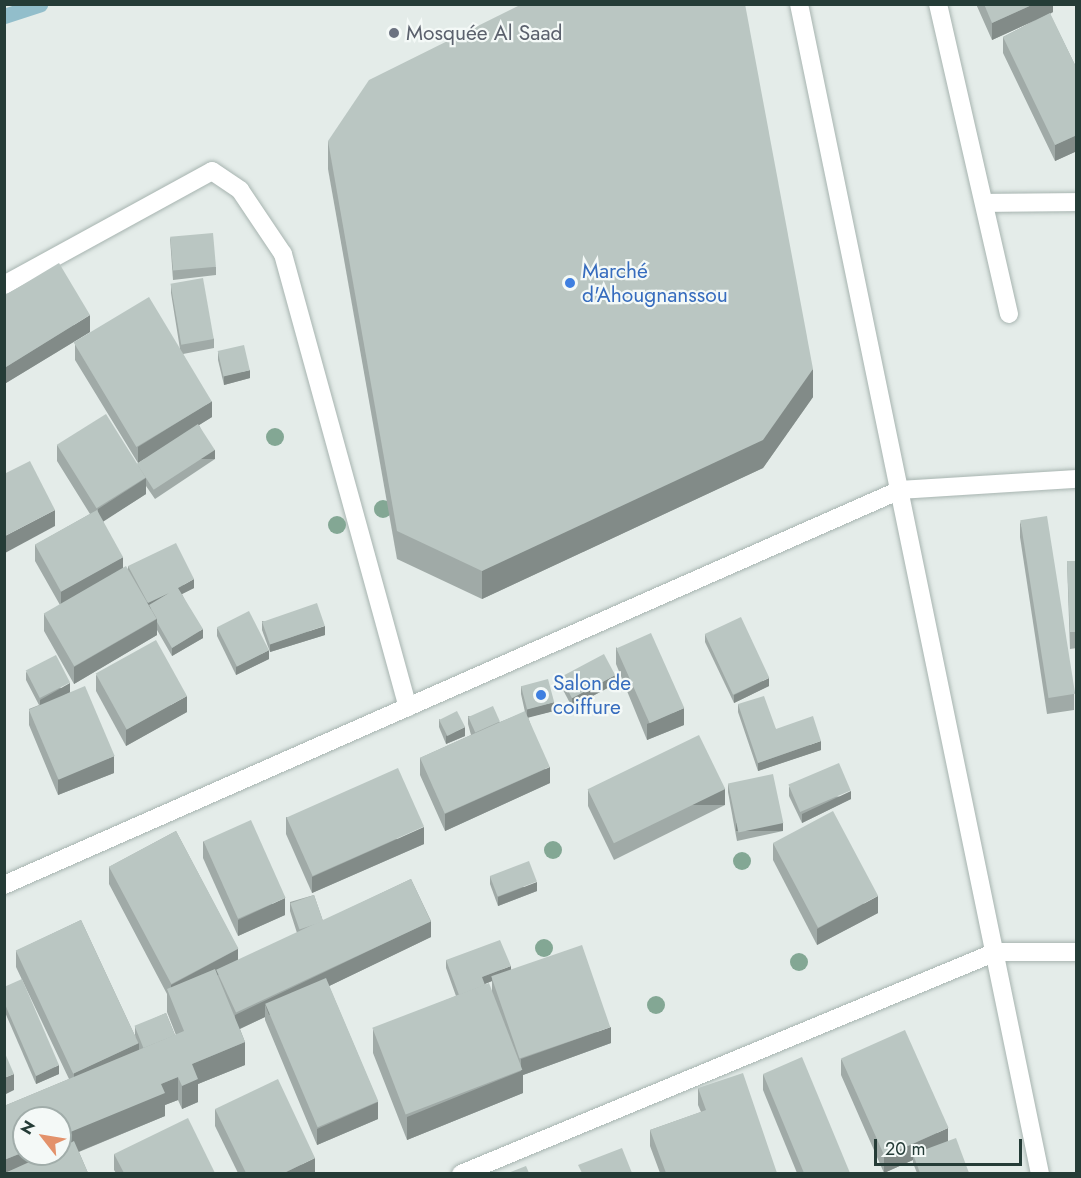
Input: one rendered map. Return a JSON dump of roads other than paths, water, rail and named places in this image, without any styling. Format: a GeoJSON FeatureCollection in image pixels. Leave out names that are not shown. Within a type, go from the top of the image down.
{"type":"FeatureCollection","features":[{"type":"Feature","properties":{"kind":"street"},"geometry":{"type":"LineString","coordinates":[[799,4],[1040,1173]]}},
{"type":"Feature","properties":{"kind":"street"},"geometry":{"type":"LineString","coordinates":[[939,4],[1009,314]]}},
{"type":"Feature","properties":{"kind":"street"},"geometry":{"type":"LineString","coordinates":[[4,285],[212,171],[240,190],[283,254],[408,707]]}},
{"type":"Feature","properties":{"kind":"street"},"geometry":{"type":"LineString","coordinates":[[985,203],[1077,202]]}},
{"type":"Feature","properties":{"kind":"street"},"geometry":{"type":"LineString","coordinates":[[4,885],[900,490],[1077,479]]}},
{"type":"Feature","properties":{"kind":"street"},"geometry":{"type":"LineString","coordinates":[[461,1173],[996,952],[1077,952]]}},
{"type":"Feature","properties":{"kind":"waterway"},"geometry":{"type":"LineString","coordinates":[[4,16],[40,4]]}},
{"type":"Feature","properties":{"kind":"place","name":"Mosquée Al Saad"},"geometry":{"type":"Point","coordinates":[394,33]}},
{"type":"Feature","properties":{"kind":"place","name":"Marché d'Ahougnanssou"},"geometry":{"type":"Point","coordinates":[570,283]}},
{"type":"Feature","properties":{"kind":"place","name":"Salon de coiffure"},"geometry":{"type":"Point","coordinates":[541,695]}}]}
